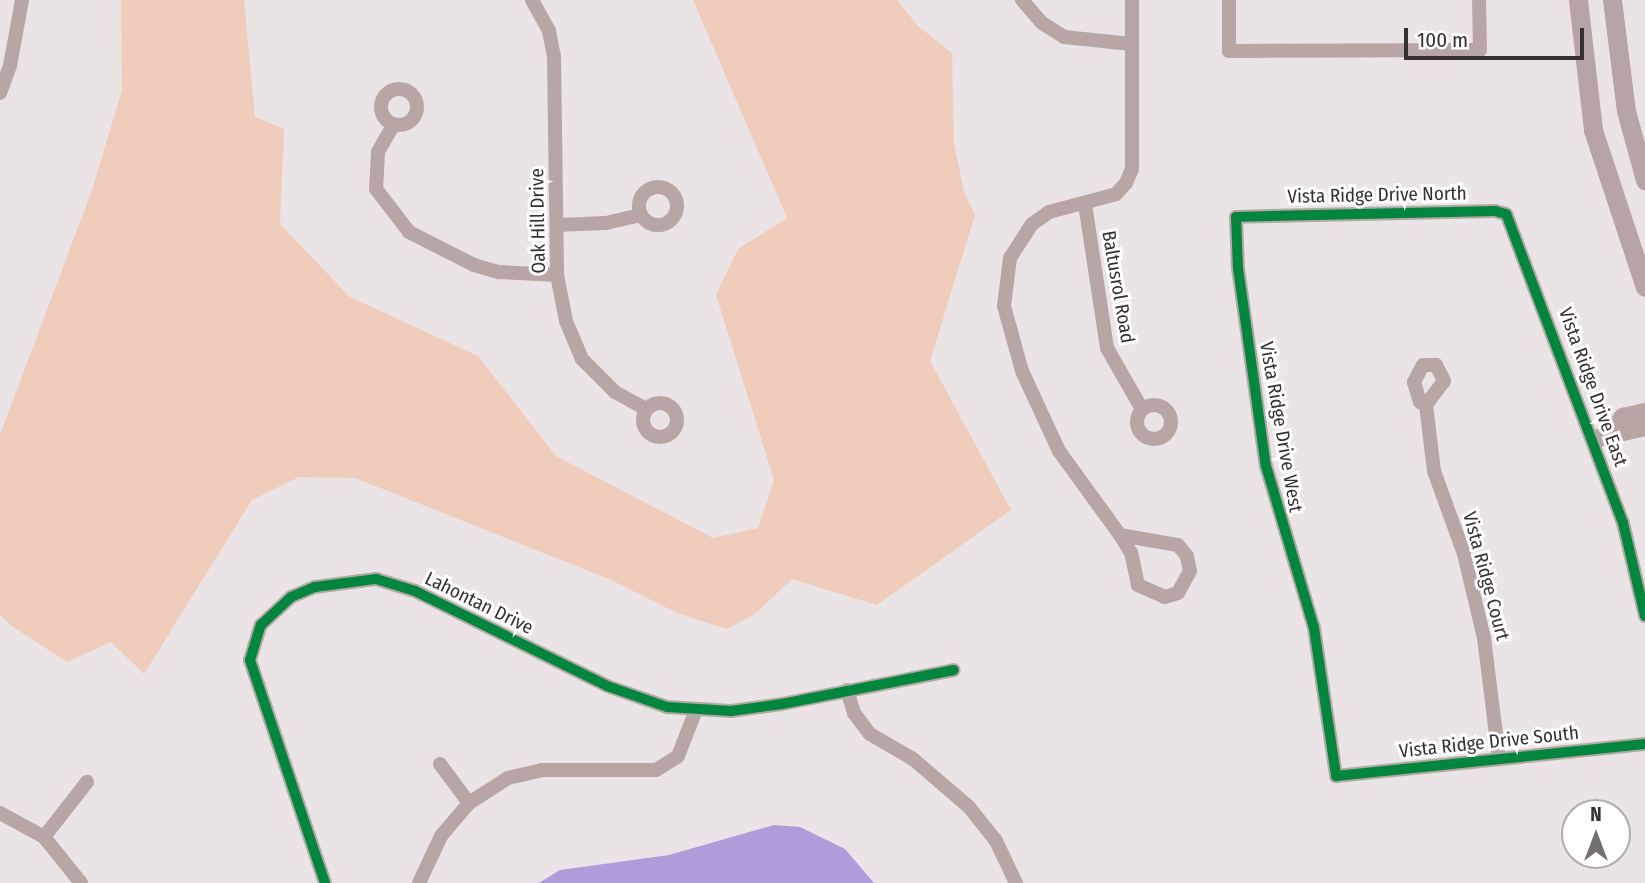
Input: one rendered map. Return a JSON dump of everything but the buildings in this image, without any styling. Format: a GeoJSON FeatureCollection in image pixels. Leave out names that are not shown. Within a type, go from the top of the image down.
{"type":"FeatureCollection","features":[{"type":"Feature","properties":{"kind":"main road"},"geometry":{"type":"LineString","coordinates":[[1578,0],[1593,130],[1645,287]]}},
{"type":"Feature","properties":{"kind":"main road"},"geometry":{"type":"LineString","coordinates":[[1612,0],[1626,111],[1645,180]]}},
{"type":"Feature","properties":{"kind":"street"},"geometry":{"type":"LineString","coordinates":[[0,93],[10,66],[22,0]]}},
{"type":"Feature","properties":{"kind":"street","name":"Oak Hill Drive"},"geometry":{"type":"LineString","coordinates":[[532,0],[549,31],[554,56],[557,275],[566,321],[582,359],[615,392],[646,410]]}},
{"type":"Feature","properties":{"kind":"street"},"geometry":{"type":"LineString","coordinates":[[1022,0],[1042,23],[1064,37],[1132,44]]}},
{"type":"Feature","properties":{"kind":"street"},"geometry":{"type":"LineString","coordinates":[[1120,535],[1178,545],[1187,556],[1189,571],[1178,593],[1165,597],[1138,585],[1130,553],[1120,535],[1059,451],[1021,371],[1004,306],[1010,258],[1020,239],[1049,212],[1116,194],[1132,169],[1132,0]]}},
{"type":"Feature","properties":{"kind":"street"},"geometry":{"type":"LineString","coordinates":[[1229,0],[1228,51],[1480,50],[1479,0]]}},
{"type":"Feature","properties":{"kind":"street"},"geometry":{"type":"LineString","coordinates":[[394,124],[378,152],[376,188],[409,232],[487,269],[557,275]]}},
{"type":"Feature","properties":{"kind":"street","name":"Baltusrol Road"},"geometry":{"type":"LineString","coordinates":[[1085,204],[1107,348],[1142,409]]}},
{"type":"Feature","properties":{"kind":"street","name":"Vista Ridge Drive North"},"geometry":{"type":"LineString","coordinates":[[1248,214],[1495,211],[1506,214]]}},
{"type":"Feature","properties":{"kind":"street","name":"Vista Ridge Drive West"},"geometry":{"type":"LineString","coordinates":[[1248,214],[1236,217],[1255,398],[1280,522],[1314,628],[1336,776]]}},
{"type":"Feature","properties":{"kind":"street","name":"Vista Ridge Drive East"},"geometry":{"type":"LineString","coordinates":[[1506,214],[1594,439],[1623,523],[1645,616]]}},
{"type":"Feature","properties":{"kind":"street"},"geometry":{"type":"LineString","coordinates":[[557,225],[606,223],[641,215]]}},
{"type":"Feature","properties":{"kind":"street","name":"Vista Ridge Court"},"geometry":{"type":"LineString","coordinates":[[1426,405],[1434,471],[1464,554],[1484,638],[1499,759]]}},
{"type":"Feature","properties":{"kind":"street"},"geometry":{"type":"LineString","coordinates":[[1612,432],[1623,417],[1645,412]]}},
{"type":"Feature","properties":{"kind":"street"},"geometry":{"type":"LineString","coordinates":[[1594,439],[1612,432],[1625,434],[1645,427]]}},
{"type":"Feature","properties":{"kind":"street","name":"Lahontan Drive"},"geometry":{"type":"LineString","coordinates":[[325,883],[250,660],[261,625],[291,597],[344,580],[376,579],[415,590],[635,698],[696,710],[782,704],[954,670]]}},
{"type":"Feature","properties":{"kind":"street"},"geometry":{"type":"LineString","coordinates":[[847,690],[853,713],[870,734],[913,759],[969,807],[996,841],[1016,883]]}},
{"type":"Feature","properties":{"kind":"street"},"geometry":{"type":"LineString","coordinates":[[419,883],[441,836],[469,803],[508,778],[542,770],[656,770],[678,756],[696,710]]}},
{"type":"Feature","properties":{"kind":"street","name":"Vista Ridge Drive South"},"geometry":{"type":"LineString","coordinates":[[1336,776],[1645,744]]}},
{"type":"Feature","properties":{"kind":"street"},"geometry":{"type":"LineString","coordinates":[[440,764],[469,803]]}},
{"type":"Feature","properties":{"kind":"street"},"geometry":{"type":"LineString","coordinates":[[44,837],[87,782]]}},
{"type":"Feature","properties":{"kind":"street"},"geometry":{"type":"LineString","coordinates":[[0,813],[44,837],[81,883]]}},
{"type":"Feature","properties":{"kind":"shaded area"},"geometry":{"type":"Polygon","coordinates":[[[121,0],[244,0],[255,117],[284,129],[280,224],[350,297],[478,356],[556,456],[713,538],[758,528],[774,480],[716,295],[738,249],[787,218],[693,0],[897,0],[918,26],[952,53],[954,143],[964,192],[975,215],[930,361],[1011,510],[877,605],[792,579],[755,614],[727,629],[679,614],[611,580],[355,478],[299,477],[252,500],[144,674],[111,642],[67,662],[10,625],[0,614],[0,435],[92,190],[122,90],[121,0]]]}},
{"type":"Feature","properties":{"kind":"shaded area"},"geometry":{"type":"Polygon","coordinates":[[[774,825],[800,827],[845,849],[874,883],[539,883],[560,870],[669,855],[774,825]]]}},
{"type":"Feature","properties":{"kind":"cycle path"},"geometry":{"type":"LineString","coordinates":[[1645,616],[1623,523],[1506,214],[1495,211],[1236,217],[1238,268],[1266,466],[1314,628],[1336,776],[1645,744]]}},
{"type":"Feature","properties":{"kind":"cycle path"},"geometry":{"type":"LineString","coordinates":[[325,883],[250,660],[261,625],[291,597],[315,587],[376,579],[415,591],[607,686],[667,707],[731,711],[782,704],[954,670]]}}]}
